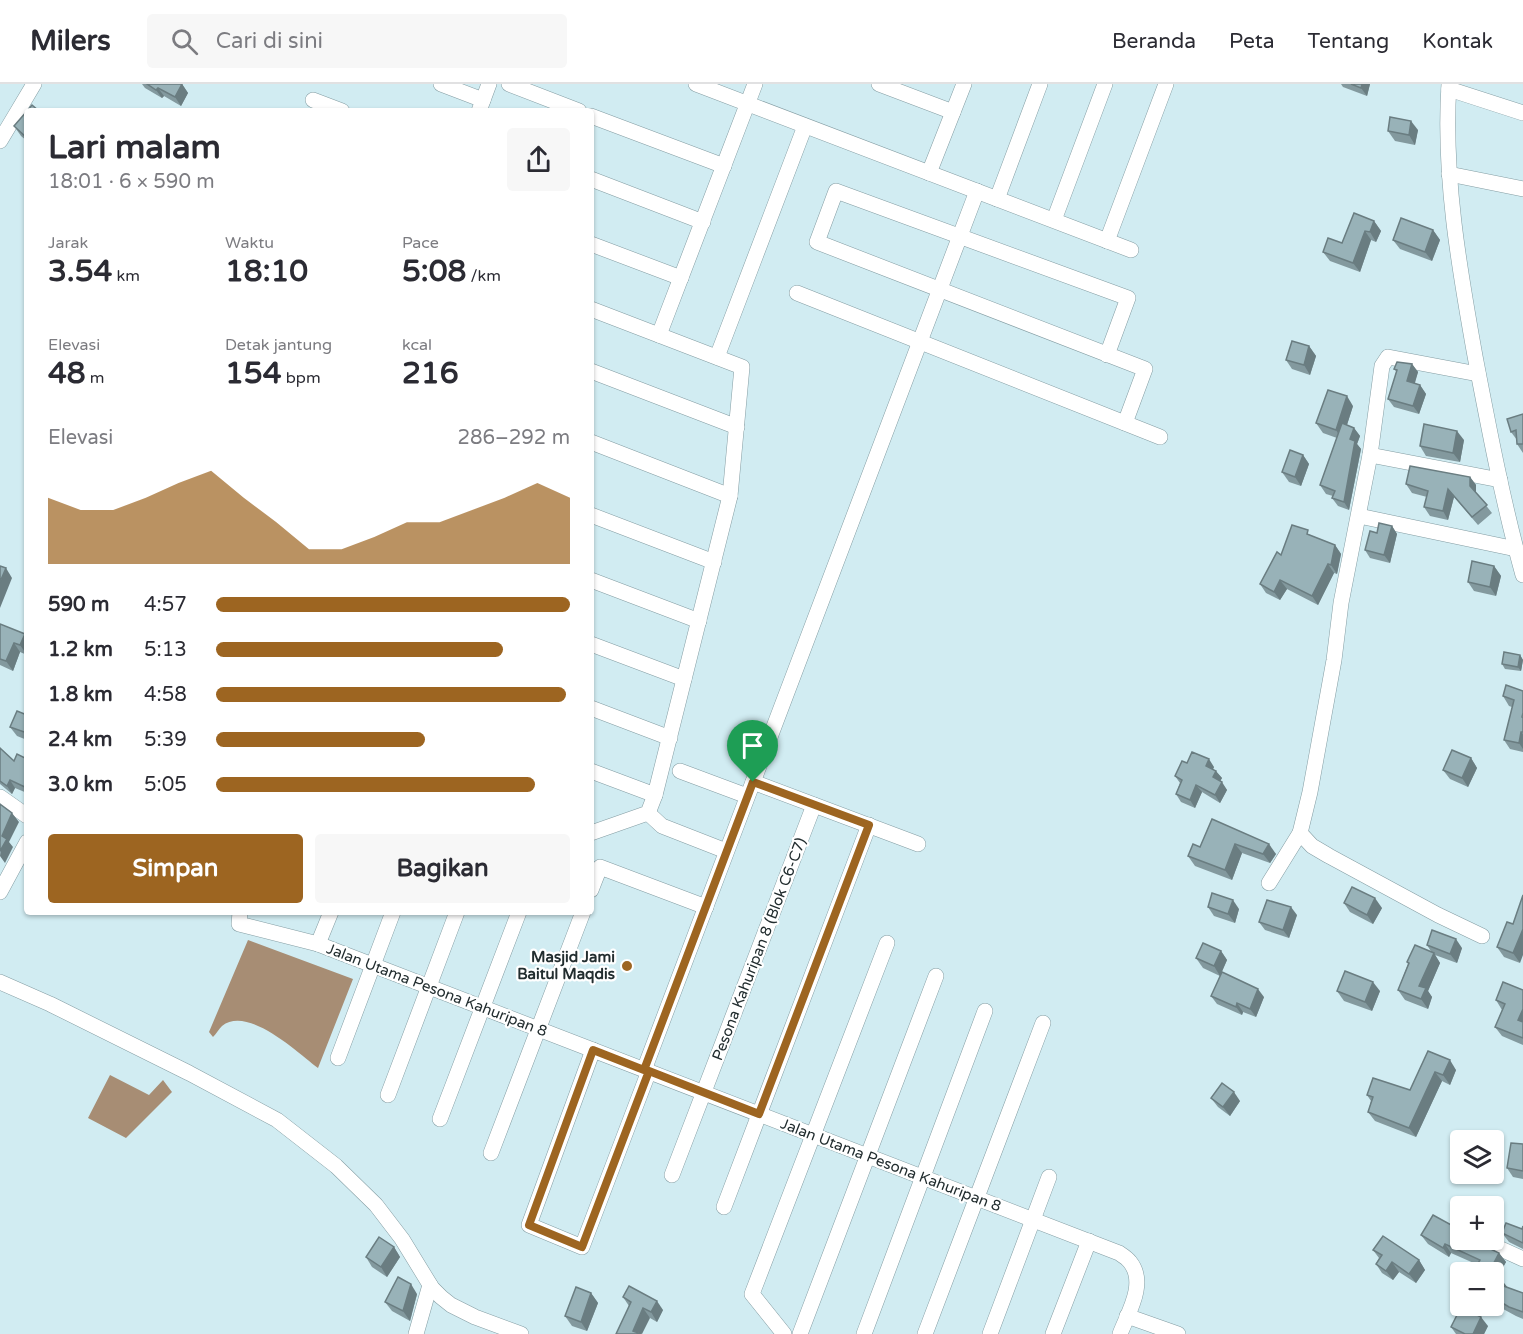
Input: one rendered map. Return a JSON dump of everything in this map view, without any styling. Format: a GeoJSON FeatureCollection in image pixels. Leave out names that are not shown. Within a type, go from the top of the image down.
{"type":"FeatureCollection","features":[{"type":"Feature","properties":{"kind":"street"},"geometry":{"type":"LineString","coordinates":[[0,141],[34,84]]}},
{"type":"Feature","properties":{"kind":"street"},"geometry":{"type":"LineString","coordinates":[[441,84],[481,106],[489,84]]}},
{"type":"Feature","properties":{"kind":"street"},"geometry":{"type":"LineString","coordinates":[[509,84],[571,108]]}},
{"type":"Feature","properties":{"kind":"street"},"geometry":{"type":"LineString","coordinates":[[696,84],[1131,250]]}},
{"type":"Feature","properties":{"kind":"street"},"geometry":{"type":"LineString","coordinates":[[659,335],[755,84]]}},
{"type":"Feature","properties":{"kind":"street"},"geometry":{"type":"LineString","coordinates":[[879,84],[953,112]]}},
{"type":"Feature","properties":{"kind":"street"},"geometry":{"type":"LineString","coordinates":[[929,173],[963,84]]}},
{"type":"Feature","properties":{"kind":"street"},"geometry":{"type":"LineString","coordinates":[[997,199],[1040,84]]}},
{"type":"Feature","properties":{"kind":"street"},"geometry":{"type":"LineString","coordinates":[[1054,220],[1105,84]]}},
{"type":"Feature","properties":{"kind":"street"},"geometry":{"type":"LineString","coordinates":[[1107,241],[1166,84]]}},
{"type":"Feature","properties":{"kind":"street"},"geometry":{"type":"LineString","coordinates":[[1523,113],[1449,86],[1449,174],[1462,284],[1500,480],[1523,575]]}},
{"type":"Feature","properties":{"kind":"street"},"geometry":{"type":"LineString","coordinates":[[313,100],[334,108]]}},
{"type":"Feature","properties":{"kind":"street"},"geometry":{"type":"LineString","coordinates":[[594,117],[724,166]]}},
{"type":"Feature","properties":{"kind":"street"},"geometry":{"type":"LineString","coordinates":[[717,357],[805,126]]}},
{"type":"Feature","properties":{"kind":"street"},"geometry":{"type":"LineString","coordinates":[[1449,174],[1523,189]]}},
{"type":"Feature","properties":{"kind":"street"},"geometry":{"type":"LineString","coordinates":[[594,180],[703,222]]}},
{"type":"Feature","properties":{"kind":"street"},"geometry":{"type":"LineString","coordinates":[[1107,355],[1128,298],[836,191],[817,242],[1107,355],[1145,369],[1125,423]]}},
{"type":"Feature","properties":{"kind":"street"},"geometry":{"type":"LineString","coordinates":[[593,1050],[529,1225],[582,1247],[726,851],[977,191]]}},
{"type":"Feature","properties":{"kind":"street"},"geometry":{"type":"LineString","coordinates":[[594,245],[681,278]]}},
{"type":"Feature","properties":{"kind":"street"},"geometry":{"type":"LineString","coordinates":[[797,293],[1160,436]]}},
{"type":"Feature","properties":{"kind":"street"},"geometry":{"type":"LineString","coordinates":[[594,310],[742,366],[730,496],[655,795],[648,813],[594,832]]}},
{"type":"Feature","properties":{"kind":"street"},"geometry":{"type":"LineString","coordinates":[[1269,882],[1300,833],[1310,792],[1334,660],[1341,603],[1370,455],[1382,366],[1389,357],[1478,374]]}},
{"type":"Feature","properties":{"kind":"street"},"geometry":{"type":"LineString","coordinates":[[594,372],[737,427]]}},
{"type":"Feature","properties":{"kind":"street"},"geometry":{"type":"LineString","coordinates":[[594,443],[730,496]]}},
{"type":"Feature","properties":{"kind":"street"},"geometry":{"type":"LineString","coordinates":[[1370,455],[1500,480]]}},
{"type":"Feature","properties":{"kind":"street"},"geometry":{"type":"LineString","coordinates":[[594,516],[714,562]]}},
{"type":"Feature","properties":{"kind":"street"},"geometry":{"type":"LineString","coordinates":[[1359,516],[1516,549]]}},
{"type":"Feature","properties":{"kind":"street"},"geometry":{"type":"LineString","coordinates":[[594,581],[699,621]]}},
{"type":"Feature","properties":{"kind":"street"},"geometry":{"type":"LineString","coordinates":[[594,645],[684,680]]}},
{"type":"Feature","properties":{"kind":"street"},"geometry":{"type":"LineString","coordinates":[[594,709],[670,738]]}},
{"type":"Feature","properties":{"kind":"street"},"geometry":{"type":"LineString","coordinates":[[680,771],[814,805],[918,844]]}},
{"type":"Feature","properties":{"kind":"street"},"geometry":{"type":"LineString","coordinates":[[594,772],[655,795]]}},
{"type":"Feature","properties":{"kind":"street"},"geometry":{"type":"LineString","coordinates":[[0,797],[24,814]]}},
{"type":"Feature","properties":{"kind":"street","name":"Pesona Kahuripan 8 (Blok C6-C7)"},"geometry":{"type":"LineString","coordinates":[[672,1175],[814,805]]}},
{"type":"Feature","properties":{"kind":"street"},"geometry":{"type":"LineString","coordinates":[[648,813],[662,826],[726,851]]}},
{"type":"Feature","properties":{"kind":"street"},"geometry":{"type":"LineString","coordinates":[[724,1207],[869,825]]}},
{"type":"Feature","properties":{"kind":"street"},"geometry":{"type":"LineString","coordinates":[[1300,833],[1312,846],[1329,856],[1482,936]]}},
{"type":"Feature","properties":{"kind":"street"},"geometry":{"type":"LineString","coordinates":[[0,892],[24,848]]}},
{"type":"Feature","properties":{"kind":"street"},"geometry":{"type":"LineString","coordinates":[[594,882],[600,867],[706,907]]}},
{"type":"Feature","properties":{"kind":"street"},"geometry":{"type":"LineString","coordinates":[[318,944],[330,915]]}},
{"type":"Feature","properties":{"kind":"street"},"geometry":{"type":"LineString","coordinates":[[338,1058],[392,915]]}},
{"type":"Feature","properties":{"kind":"street"},"geometry":{"type":"LineString","coordinates":[[388,1095],[456,915]]}},
{"type":"Feature","properties":{"kind":"street"},"geometry":{"type":"LineString","coordinates":[[440,1119],[518,915]]}},
{"type":"Feature","properties":{"kind":"street"},"geometry":{"type":"LineString","coordinates":[[491,1153],[582,915]]}},
{"type":"Feature","properties":{"kind":"street","name":"Jalan Utama Pesona Kahuripan 8"},"geometry":{"type":"LineString","coordinates":[[240,918],[318,944],[1119,1252],[1130,1262],[1136,1276],[1136,1294],[1120,1334]]}},
{"type":"Feature","properties":{"kind":"street"},"geometry":{"type":"LineString","coordinates":[[784,1334],[752,1294],[887,943]]}},
{"type":"Feature","properties":{"kind":"street"},"geometry":{"type":"LineString","coordinates":[[800,1334],[936,976]]}},
{"type":"Feature","properties":{"kind":"street"},"geometry":{"type":"LineString","coordinates":[[0,982],[50,1004],[189,1073],[277,1120],[336,1166],[376,1205],[402,1239],[430,1285],[451,1305],[475,1317],[521,1334]]}},
{"type":"Feature","properties":{"kind":"street"},"geometry":{"type":"LineString","coordinates":[[864,1334],[985,1011]]}},
{"type":"Feature","properties":{"kind":"street"},"geometry":{"type":"LineString","coordinates":[[925,1334],[1043,1023]]}},
{"type":"Feature","properties":{"kind":"street"},"geometry":{"type":"LineString","coordinates":[[990,1334],[1049,1177]]}},
{"type":"Feature","properties":{"kind":"street"},"geometry":{"type":"LineString","coordinates":[[1053,1334],[1089,1241]]}},
{"type":"Feature","properties":{"kind":"street"},"geometry":{"type":"LineString","coordinates":[[1503,1250],[1523,1259]]}},
{"type":"Feature","properties":{"kind":"street"},"geometry":{"type":"LineString","coordinates":[[416,1334],[430,1285]]}},
{"type":"Feature","properties":{"kind":"street"},"geometry":{"type":"LineString","coordinates":[[1127,1316],[1178,1334]]}},
{"type":"Feature","properties":{"kind":"shaded area"},"geometry":{"type":"Polygon","coordinates":[[[248,940],[353,979],[318,1068],[286,1043],[259,1026],[233,1021],[222,1026],[213,1037],[209,1032],[248,940]]]}},
{"type":"Feature","properties":{"kind":"shaded area"},"geometry":{"type":"Polygon","coordinates":[[[110,1075],[149,1095],[163,1080],[172,1092],[126,1138],[88,1118],[110,1075]]]}},
{"type":"Feature","properties":{"kind":"building"},"geometry":{"type":"Polygon","coordinates":[[[147,84],[182,84],[175,97],[147,84]]]}},
{"type":"Feature","properties":{"kind":"building"},"geometry":{"type":"Polygon","coordinates":[[[24,114],[24,135],[14,126],[24,114]]]}},
{"type":"Feature","properties":{"kind":"building"},"geometry":{"type":"Polygon","coordinates":[[[1390,117],[1411,121],[1409,135],[1388,131],[1390,117]]]}},
{"type":"Feature","properties":{"kind":"building"},"geometry":{"type":"Polygon","coordinates":[[[1354,213],[1374,221],[1370,232],[1365,231],[1353,263],[1323,252],[1328,238],[1342,243],[1354,213]]]}},
{"type":"Feature","properties":{"kind":"building"},"geometry":{"type":"Polygon","coordinates":[[[1401,218],[1433,230],[1425,252],[1393,240],[1401,218]]]}},
{"type":"Feature","properties":{"kind":"building"},"geometry":{"type":"Polygon","coordinates":[[[1292,341],[1309,346],[1304,365],[1286,360],[1292,341]]]}},
{"type":"Feature","properties":{"kind":"building"},"geometry":{"type":"Polygon","coordinates":[[[1397,362],[1412,364],[1407,381],[1420,385],[1413,406],[1388,399],[1397,370],[1394,369],[1397,362]]]}},
{"type":"Feature","properties":{"kind":"building"},"geometry":{"type":"Polygon","coordinates":[[[1328,390],[1347,396],[1336,430],[1316,423],[1328,390]]]}},
{"type":"Feature","properties":{"kind":"building"},"geometry":{"type":"Polygon","coordinates":[[[1523,414],[1523,444],[1517,444],[1516,430],[1511,432],[1507,419],[1523,414]]]}},
{"type":"Feature","properties":{"kind":"building"},"geometry":{"type":"Polygon","coordinates":[[[1342,423],[1354,428],[1350,439],[1355,441],[1344,502],[1332,498],[1335,491],[1320,485],[1342,423]]]}},
{"type":"Feature","properties":{"kind":"building"},"geometry":{"type":"Polygon","coordinates":[[[1424,424],[1457,431],[1453,453],[1420,446],[1424,424]]]}},
{"type":"Feature","properties":{"kind":"building"},"geometry":{"type":"Polygon","coordinates":[[[1290,450],[1303,455],[1295,477],[1282,472],[1290,450]]]}},
{"type":"Feature","properties":{"kind":"building"},"geometry":{"type":"Polygon","coordinates":[[[1410,466],[1470,477],[1470,486],[1487,505],[1472,517],[1448,489],[1443,511],[1424,507],[1428,491],[1406,484],[1410,466]]]}},
{"type":"Feature","properties":{"kind":"building"},"geometry":{"type":"Polygon","coordinates":[[[1379,523],[1392,526],[1384,555],[1365,550],[1370,531],[1377,533],[1379,523]]]}},
{"type":"Feature","properties":{"kind":"building"},"geometry":{"type":"Polygon","coordinates":[[[1292,525],[1308,530],[1307,534],[1335,545],[1331,565],[1328,564],[1312,596],[1280,580],[1274,592],[1260,584],[1277,552],[1281,555],[1292,525]]]}},
{"type":"Feature","properties":{"kind":"building"},"geometry":{"type":"Polygon","coordinates":[[[1472,561],[1494,566],[1490,587],[1468,582],[1472,561]]]}},
{"type":"Feature","properties":{"kind":"building"},"geometry":{"type":"Polygon","coordinates":[[[0,566],[6,568],[0,582],[0,566]]]}},
{"type":"Feature","properties":{"kind":"building"},"geometry":{"type":"Polygon","coordinates":[[[0,624],[24,634],[24,636],[20,645],[14,643],[6,661],[0,659],[0,624]]]}},
{"type":"Feature","properties":{"kind":"building"},"geometry":{"type":"Polygon","coordinates":[[[1504,652],[1520,655],[1518,667],[1502,664],[1504,652]]]}},
{"type":"Feature","properties":{"kind":"building"},"geometry":{"type":"Polygon","coordinates":[[[1506,685],[1523,691],[1523,732],[1521,732],[1519,743],[1504,740],[1514,700],[1503,696],[1506,685]]]}},
{"type":"Feature","properties":{"kind":"building"},"geometry":{"type":"Polygon","coordinates":[[[17,711],[24,714],[24,732],[10,727],[17,711]]]}},
{"type":"Feature","properties":{"kind":"building"},"geometry":{"type":"Polygon","coordinates":[[[0,748],[14,761],[17,754],[24,758],[24,787],[10,780],[7,786],[0,781],[0,748]]]}},
{"type":"Feature","properties":{"kind":"building"},"geometry":{"type":"Polygon","coordinates":[[[1452,750],[1471,758],[1462,778],[1443,770],[1452,750]]]}},
{"type":"Feature","properties":{"kind":"building"},"geometry":{"type":"Polygon","coordinates":[[[1192,752],[1209,759],[1206,766],[1216,771],[1213,777],[1222,782],[1215,795],[1196,785],[1190,800],[1176,794],[1182,780],[1175,776],[1182,761],[1187,763],[1192,752]]]}},
{"type":"Feature","properties":{"kind":"building"},"geometry":{"type":"Polygon","coordinates":[[[0,804],[12,813],[2,836],[7,839],[0,851],[0,804]]]}},
{"type":"Feature","properties":{"kind":"building"},"geometry":{"type":"Polygon","coordinates":[[[1212,819],[1269,844],[1263,854],[1235,844],[1225,870],[1188,856],[1193,844],[1200,847],[1212,819]]]}},
{"type":"Feature","properties":{"kind":"building"},"geometry":{"type":"Polygon","coordinates":[[[1352,887],[1375,898],[1367,915],[1344,903],[1352,887]]]}},
{"type":"Feature","properties":{"kind":"building"},"geometry":{"type":"Polygon","coordinates":[[[1212,893],[1233,900],[1228,914],[1208,907],[1212,893]]]}},
{"type":"Feature","properties":{"kind":"building"},"geometry":{"type":"Polygon","coordinates":[[[1523,895],[1523,929],[1513,953],[1497,947],[1507,922],[1513,924],[1523,895]]]}},
{"type":"Feature","properties":{"kind":"building"},"geometry":{"type":"Polygon","coordinates":[[[1267,900],[1291,907],[1283,930],[1259,922],[1267,900]]]}},
{"type":"Feature","properties":{"kind":"building"},"geometry":{"type":"Polygon","coordinates":[[[1432,930],[1456,939],[1450,954],[1427,945],[1432,930]]]}},
{"type":"Feature","properties":{"kind":"building"},"geometry":{"type":"Polygon","coordinates":[[[1203,943],[1221,951],[1214,966],[1196,958],[1203,943]]]}},
{"type":"Feature","properties":{"kind":"building"},"geometry":{"type":"Polygon","coordinates":[[[1415,945],[1434,953],[1419,986],[1426,988],[1421,999],[1398,990],[1415,945]]]}},
{"type":"Feature","properties":{"kind":"building"},"geometry":{"type":"Polygon","coordinates":[[[1345,971],[1373,982],[1365,1002],[1337,991],[1345,971]]]}},
{"type":"Feature","properties":{"kind":"building"},"geometry":{"type":"Polygon","coordinates":[[[1222,972],[1258,989],[1250,1009],[1237,1003],[1236,1007],[1211,996],[1222,972]]]}},
{"type":"Feature","properties":{"kind":"building"},"geometry":{"type":"Polygon","coordinates":[[[1503,982],[1523,990],[1523,1009],[1518,1020],[1523,1022],[1523,1038],[1495,1027],[1505,1004],[1496,1000],[1503,982]]]}},
{"type":"Feature","properties":{"kind":"building"},"geometry":{"type":"Polygon","coordinates":[[[1428,1051],[1450,1060],[1443,1075],[1435,1072],[1409,1128],[1368,1112],[1373,1097],[1367,1095],[1373,1078],[1410,1090],[1428,1051]]]}},
{"type":"Feature","properties":{"kind":"building"},"geometry":{"type":"Polygon","coordinates":[[[1222,1083],[1234,1092],[1223,1107],[1211,1098],[1222,1083]]]}},
{"type":"Feature","properties":{"kind":"building"},"geometry":{"type":"Polygon","coordinates":[[[1511,1143],[1523,1144],[1523,1171],[1507,1168],[1511,1143]]]}},
{"type":"Feature","properties":{"kind":"building"},"geometry":{"type":"Polygon","coordinates":[[[1433,1215],[1450,1224],[1450,1246],[1445,1244],[1443,1248],[1421,1235],[1433,1215]]]}},
{"type":"Feature","properties":{"kind":"building"},"geometry":{"type":"Polygon","coordinates":[[[1506,1223],[1522,1229],[1523,1226],[1523,1243],[1504,1234],[1506,1223]]]}},
{"type":"Feature","properties":{"kind":"building"},"geometry":{"type":"Polygon","coordinates":[[[1383,1236],[1419,1260],[1409,1274],[1392,1262],[1386,1271],[1376,1264],[1382,1255],[1373,1250],[1383,1236]]]}},
{"type":"Feature","properties":{"kind":"building"},"geometry":{"type":"Polygon","coordinates":[[[379,1237],[394,1247],[381,1267],[366,1257],[379,1237]]]}},
{"type":"Feature","properties":{"kind":"building"},"geometry":{"type":"Polygon","coordinates":[[[1458,1250],[1493,1250],[1499,1253],[1494,1262],[1479,1262],[1480,1260],[1458,1250]]]}},
{"type":"Feature","properties":{"kind":"building"},"geometry":{"type":"Polygon","coordinates":[[[398,1277],[411,1284],[403,1311],[385,1302],[398,1277]]]}},
{"type":"Feature","properties":{"kind":"building"},"geometry":{"type":"Polygon","coordinates":[[[629,1286],[657,1301],[651,1312],[643,1308],[633,1331],[641,1334],[616,1334],[631,1302],[623,1297],[629,1286]]]}},
{"type":"Feature","properties":{"kind":"building"},"geometry":{"type":"Polygon","coordinates":[[[1504,1286],[1523,1293],[1523,1312],[1504,1304],[1504,1286]]]}},
{"type":"Feature","properties":{"kind":"building"},"geometry":{"type":"Polygon","coordinates":[[[576,1287],[591,1293],[581,1322],[565,1316],[576,1287]]]}},
{"type":"Feature","properties":{"kind":"building"},"geometry":{"type":"Polygon","coordinates":[[[1456,1316],[1481,1317],[1473,1334],[1465,1334],[1451,1327],[1456,1316]]]}},
{"type":"Feature","properties":{"kind":"place","name":"Masjid Jami Baitul Maqdis"},"geometry":{"type":"Point","coordinates":[627,966]}},
{"type":"Feature","properties":{"kind":"route"},"geometry":{"type":"LineString","coordinates":[[753,782],[869,825],[759,1114],[649,1071],[582,1247],[529,1225],[593,1050],[644,1070],[753,782]]}}]}
